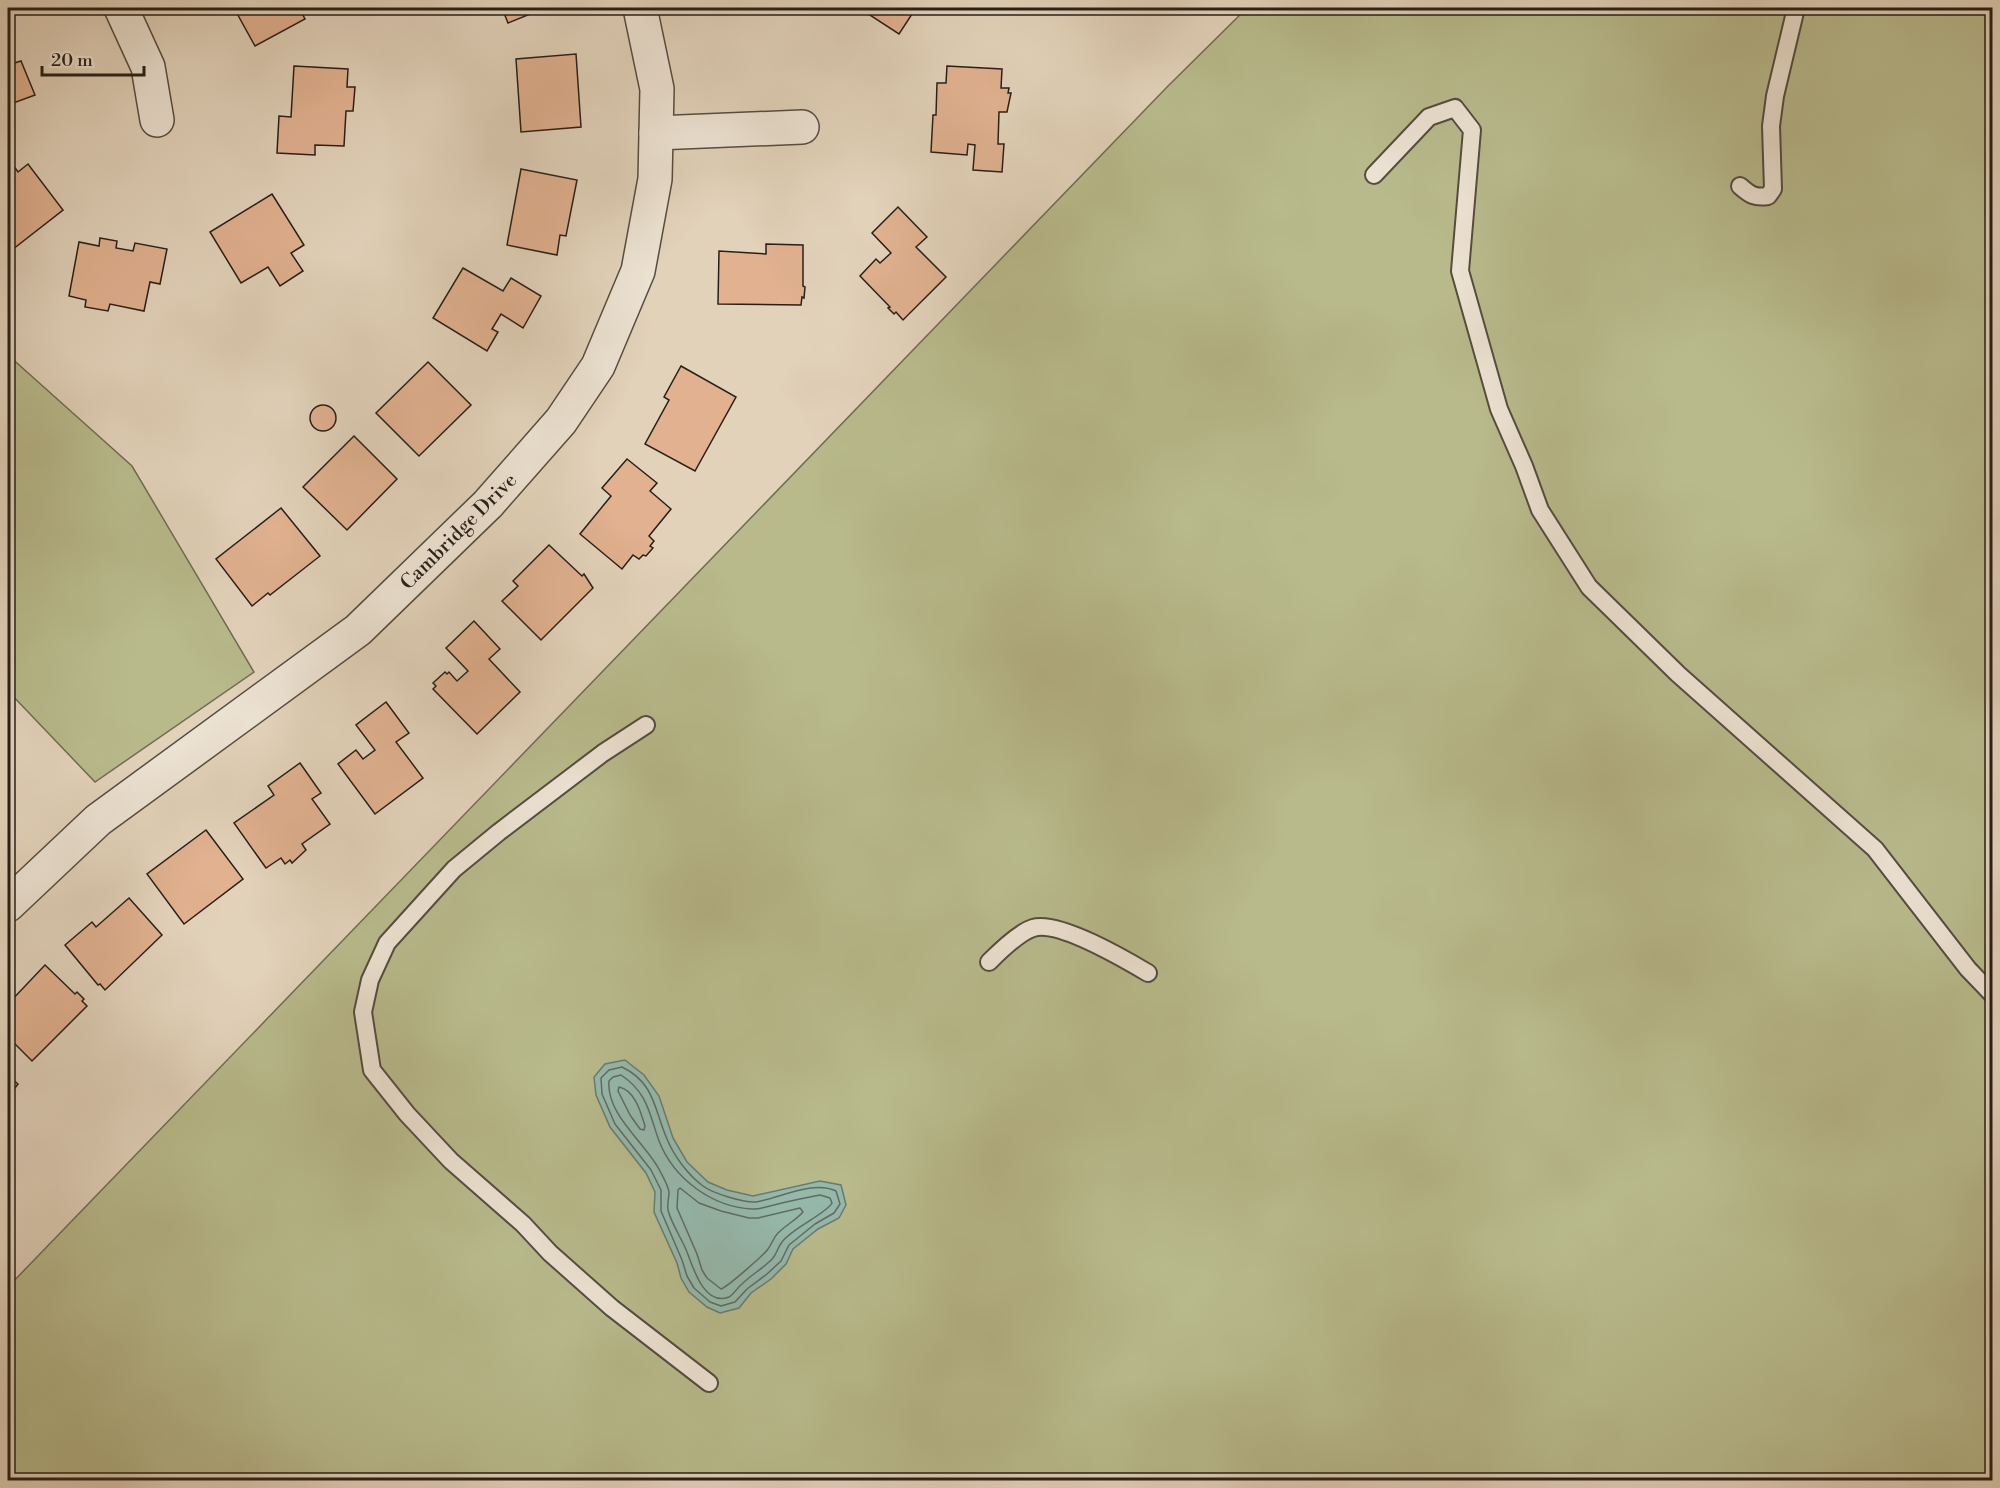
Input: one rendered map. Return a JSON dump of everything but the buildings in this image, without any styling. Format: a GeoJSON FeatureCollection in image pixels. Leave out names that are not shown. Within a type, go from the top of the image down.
{"type":"FeatureCollection","features":[{"type":"Feature","properties":{"kind":"street"},"geometry":{"type":"LineString","coordinates":[[121,8],[148,67],[157,120]]}},
{"type":"Feature","properties":{"kind":"street","name":"Cambridge Drive"},"geometry":{"type":"LineString","coordinates":[[8,904],[98,820],[358,630],[488,504],[561,421],[598,366],[638,271],[655,179],[657,88],[640,8]]}},
{"type":"Feature","properties":{"kind":"street"},"geometry":{"type":"LineString","coordinates":[[656,133],[802,127]]}},
{"type":"Feature","properties":{"kind":"lane"},"geometry":{"type":"LineString","coordinates":[[1740,186],[1751,196],[1761,198],[1768,196],[1773,189],[1772,126],[1775,96],[1796,8]]}},
{"type":"Feature","properties":{"kind":"lane"},"geometry":{"type":"LineString","coordinates":[[1374,175],[1429,117],[1455,108],[1472,130],[1460,271],[1499,409],[1540,510],[1589,587],[1678,674],[1875,849],[1968,969],[1992,994]]}},
{"type":"Feature","properties":{"kind":"lane"},"geometry":{"type":"LineString","coordinates":[[646,724],[603,753],[454,869],[387,943],[370,980],[363,1012],[372,1071],[407,1114],[436,1145],[523,1224],[559,1261],[612,1308],[709,1383]]}},
{"type":"Feature","properties":{"kind":"lane"},"geometry":{"type":"LineString","coordinates":[[989,962],[1007,945],[1034,928],[1062,931],[1112,952],[1148,973]]}},
{"type":"Feature","properties":{"kind":"green space"},"geometry":{"type":"Polygon","coordinates":[[[1247,8],[1992,8],[1992,1480],[8,1480],[8,1287],[1168,86],[1247,8]]]}},
{"type":"Feature","properties":{"kind":"green space"},"geometry":{"type":"Polygon","coordinates":[[[8,355],[132,466],[254,672],[95,782],[8,691],[8,355]]]}},
{"type":"Feature","properties":{"kind":"water"},"geometry":{"type":"Polygon","coordinates":[[[625,1060],[644,1075],[659,1096],[673,1138],[687,1162],[708,1182],[727,1190],[753,1196],[820,1181],[841,1185],[846,1205],[839,1218],[818,1229],[793,1249],[786,1264],[771,1279],[751,1293],[739,1308],[720,1313],[707,1307],[689,1292],[654,1212],[655,1192],[646,1173],[610,1127],[596,1095],[594,1077],[605,1064],[625,1060]]]}}]}
